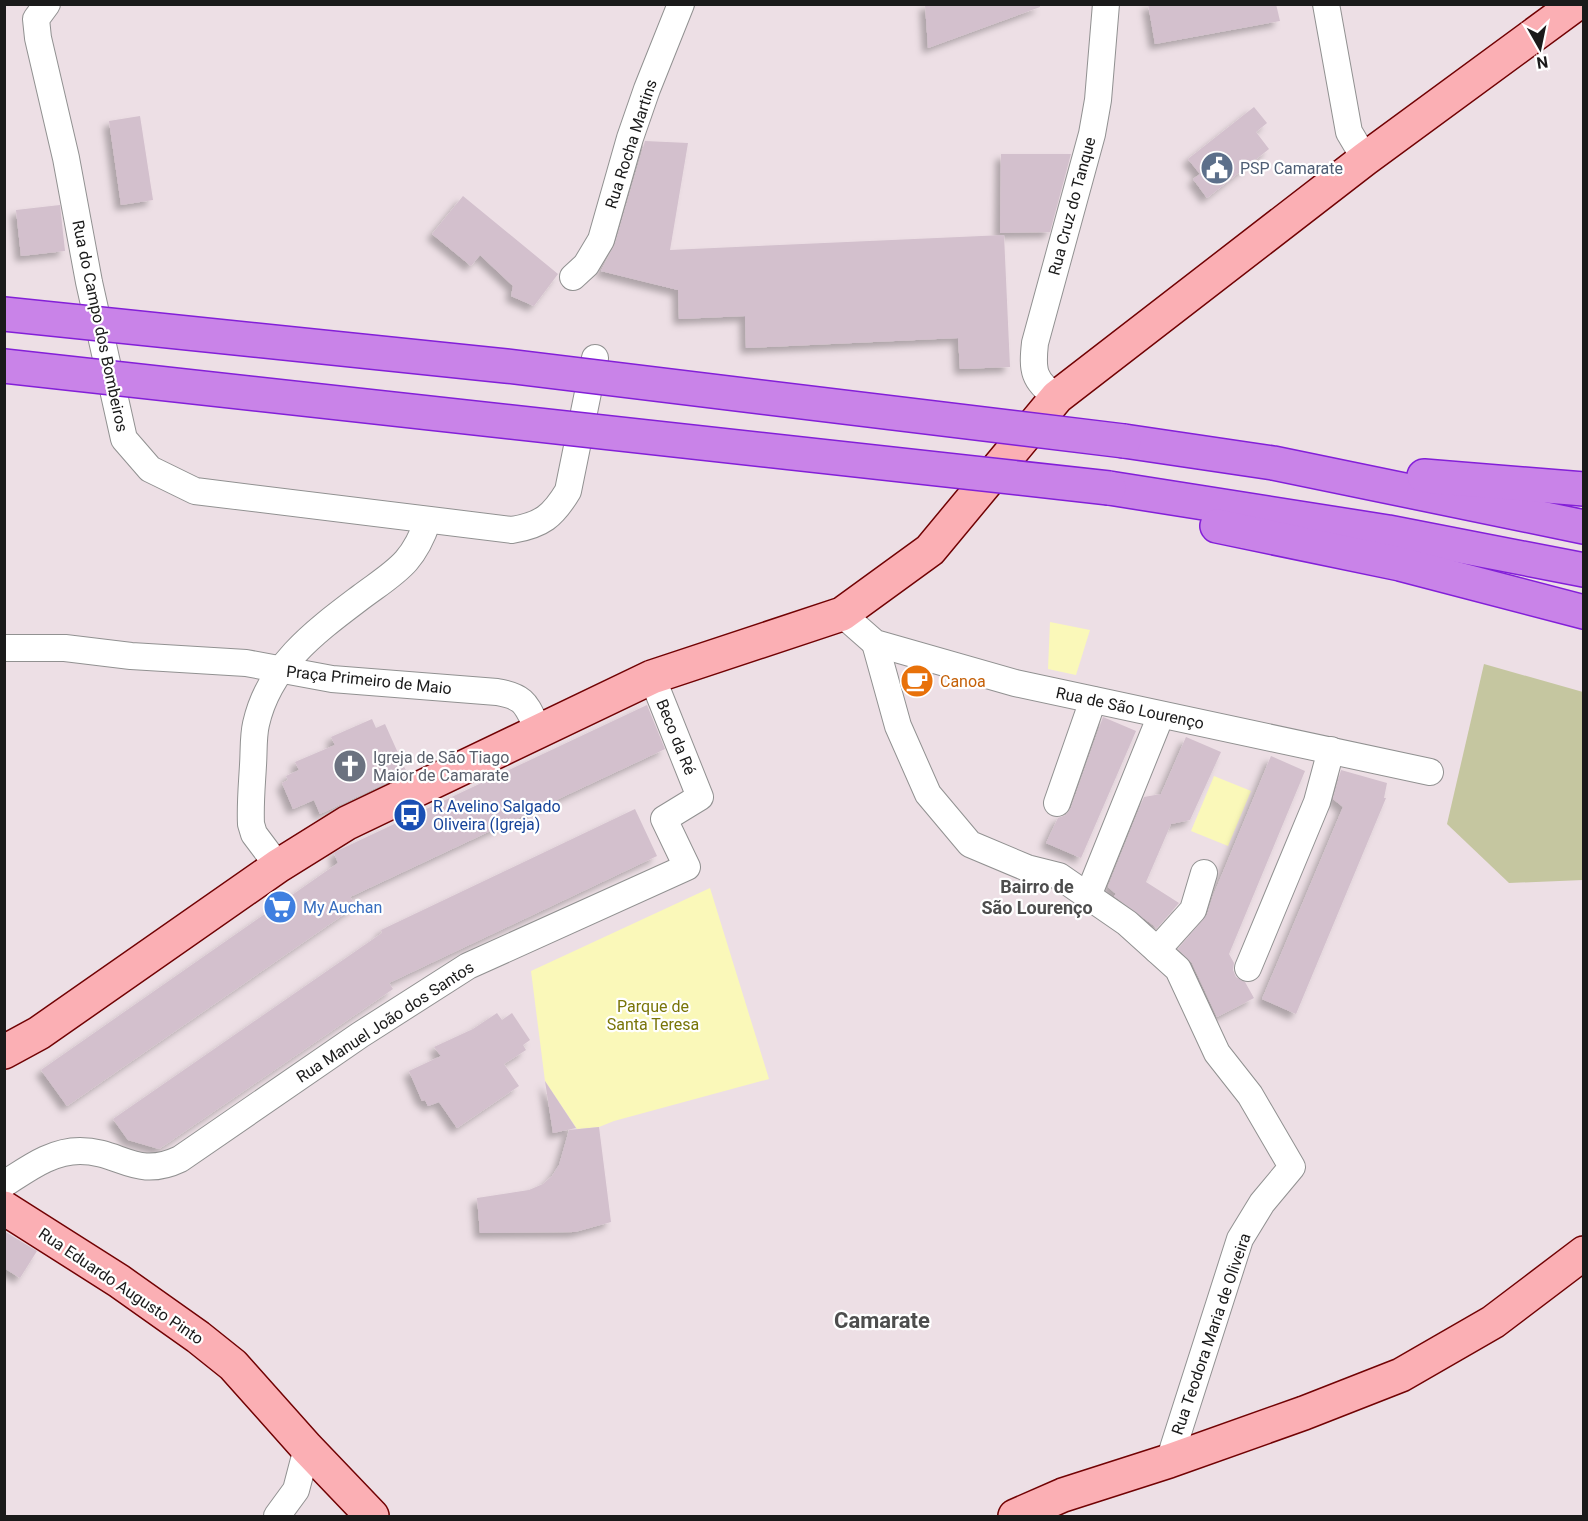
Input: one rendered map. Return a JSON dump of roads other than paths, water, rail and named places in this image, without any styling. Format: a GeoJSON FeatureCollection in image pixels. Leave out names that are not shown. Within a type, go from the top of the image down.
{"type":"FeatureCollection","features":[{"type":"Feature","properties":{"kind":"highway"},"geometry":{"type":"LineString","coordinates":[[4,314],[494,365],[1124,441],[1273,463],[1584,527]]}},
{"type":"Feature","properties":{"kind":"highway"},"geometry":{"type":"LineString","coordinates":[[4,366],[1121,490],[1388,532],[1584,570]]}},
{"type":"Feature","properties":{"kind":"highway"},"geometry":{"type":"LineString","coordinates":[[1273,463],[1584,489]]}},
{"type":"Feature","properties":{"kind":"highway"},"geometry":{"type":"LineString","coordinates":[[1121,490],[1213,525],[1400,564],[1584,612]]}},
{"type":"Feature","properties":{"kind":"street","name":"Rua do Campo dos Bombeiros"},"geometry":{"type":"LineString","coordinates":[[47,4],[36,20],[38,38],[66,158],[89,282],[124,439],[150,469],[195,491],[428,520]]}},
{"type":"Feature","properties":{"kind":"street","name":"Rua Rocha Martins"},"geometry":{"type":"LineString","coordinates":[[573,277],[586,265],[601,240],[647,89],[681,4]]}},
{"type":"Feature","properties":{"kind":"street","name":"Rua Cruz do Tanque"},"geometry":{"type":"LineString","coordinates":[[1057,397],[1043,388],[1036,376],[1033,360],[1035,343],[1092,134],[1098,100],[1106,4]]}},
{"type":"Feature","properties":{"kind":"street"},"geometry":{"type":"LineString","coordinates":[[1326,4],[1349,132],[1365,159]]}},
{"type":"Feature","properties":{"kind":"street"},"geometry":{"type":"LineString","coordinates":[[4,1052],[39,1033],[278,866],[347,823],[652,677],[842,614],[930,550],[1057,397],[1365,159],[1576,4]]}},
{"type":"Feature","properties":{"kind":"street"},"geometry":{"type":"LineString","coordinates":[[4,648],[65,648],[131,656],[246,663],[280,669],[318,630],[405,564],[415,551],[428,520],[512,530],[530,527],[545,520],[556,510],[568,491],[596,358]]}},
{"type":"Feature","properties":{"kind":"street","name":"Rua de São Lourenço"},"geometry":{"type":"LineString","coordinates":[[842,614],[875,643],[1015,683],[1430,772]]}},
{"type":"Feature","properties":{"kind":"street","name":"Rua Teodora Maria de Oliveira"},"geometry":{"type":"LineString","coordinates":[[875,643],[898,726],[928,795],[970,844],[1028,868],[1059,876],[1127,922],[1178,969],[1217,1053],[1250,1095],[1292,1167],[1262,1203],[1240,1239],[1169,1461]]}},
{"type":"Feature","properties":{"kind":"street","name":"Praça Primeiro de Maio"},"geometry":{"type":"LineString","coordinates":[[278,866],[254,834],[250,811],[255,726],[262,702],[280,669],[332,679],[510,694],[519,698],[526,705],[539,731]]}},
{"type":"Feature","properties":{"kind":"street","name":"Beco da Ré"},"geometry":{"type":"LineString","coordinates":[[652,677],[700,797]]}},
{"type":"Feature","properties":{"kind":"street"},"geometry":{"type":"LineString","coordinates":[[1056,802],[1093,700]]}},
{"type":"Feature","properties":{"kind":"street"},"geometry":{"type":"LineString","coordinates":[[1088,896],[1161,715]]}},
{"type":"Feature","properties":{"kind":"street"},"geometry":{"type":"LineString","coordinates":[[1248,968],[1317,802],[1331,750]]}},
{"type":"Feature","properties":{"kind":"street","name":"Rua Manuel João dos Santos"},"geometry":{"type":"LineString","coordinates":[[4,1184],[38,1163],[67,1152],[95,1153],[146,1167],[168,1165],[180,1159],[360,1035],[468,966],[687,867],[664,819],[700,797]]}},
{"type":"Feature","properties":{"kind":"street"},"geometry":{"type":"LineString","coordinates":[[1158,950],[1193,910],[1204,873]]}},
{"type":"Feature","properties":{"kind":"street","name":"Rua Eduardo Augusto Pinto"},"geometry":{"type":"LineString","coordinates":[[4,1208],[119,1281],[233,1365],[372,1516]]}},
{"type":"Feature","properties":{"kind":"street"},"geometry":{"type":"LineString","coordinates":[[1015,1516],[1063,1495],[1169,1461],[1304,1413],[1401,1375],[1493,1322],[1584,1253]]}},
{"type":"Feature","properties":{"kind":"street"},"geometry":{"type":"LineString","coordinates":[[277,1516],[296,1490],[307,1448]]}},
{"type":"Feature","properties":{"kind":"place","name":"PSP Camarate"},"geometry":{"type":"Point","coordinates":[1217,168]}},
{"type":"Feature","properties":{"kind":"place","name":"Canoa"},"geometry":{"type":"Point","coordinates":[917,681]}},
{"type":"Feature","properties":{"kind":"place","name":"Igreja de São Tiago Maior de Camarate"},"geometry":{"type":"Point","coordinates":[350,766]}},
{"type":"Feature","properties":{"kind":"place","name":"R Avelino Salgado Oliveira (Igreja)"},"geometry":{"type":"Point","coordinates":[410,815]}},
{"type":"Feature","properties":{"kind":"place","name":"My Auchan"},"geometry":{"type":"Point","coordinates":[280,907]}},
{"type":"Feature","properties":{"kind":"district","name":"Bairro de São Lourenço"},"geometry":{"type":"Point","coordinates":[1037,896]}},
{"type":"Feature","properties":{"kind":"district","name":"Camarate"},"geometry":{"type":"Point","coordinates":[882,1320]}},
{"type":"Feature","properties":{"kind":"park label","name":"Parque de Santa Teresa"},"geometry":{"type":"Point","coordinates":[653,1015]}}]}
